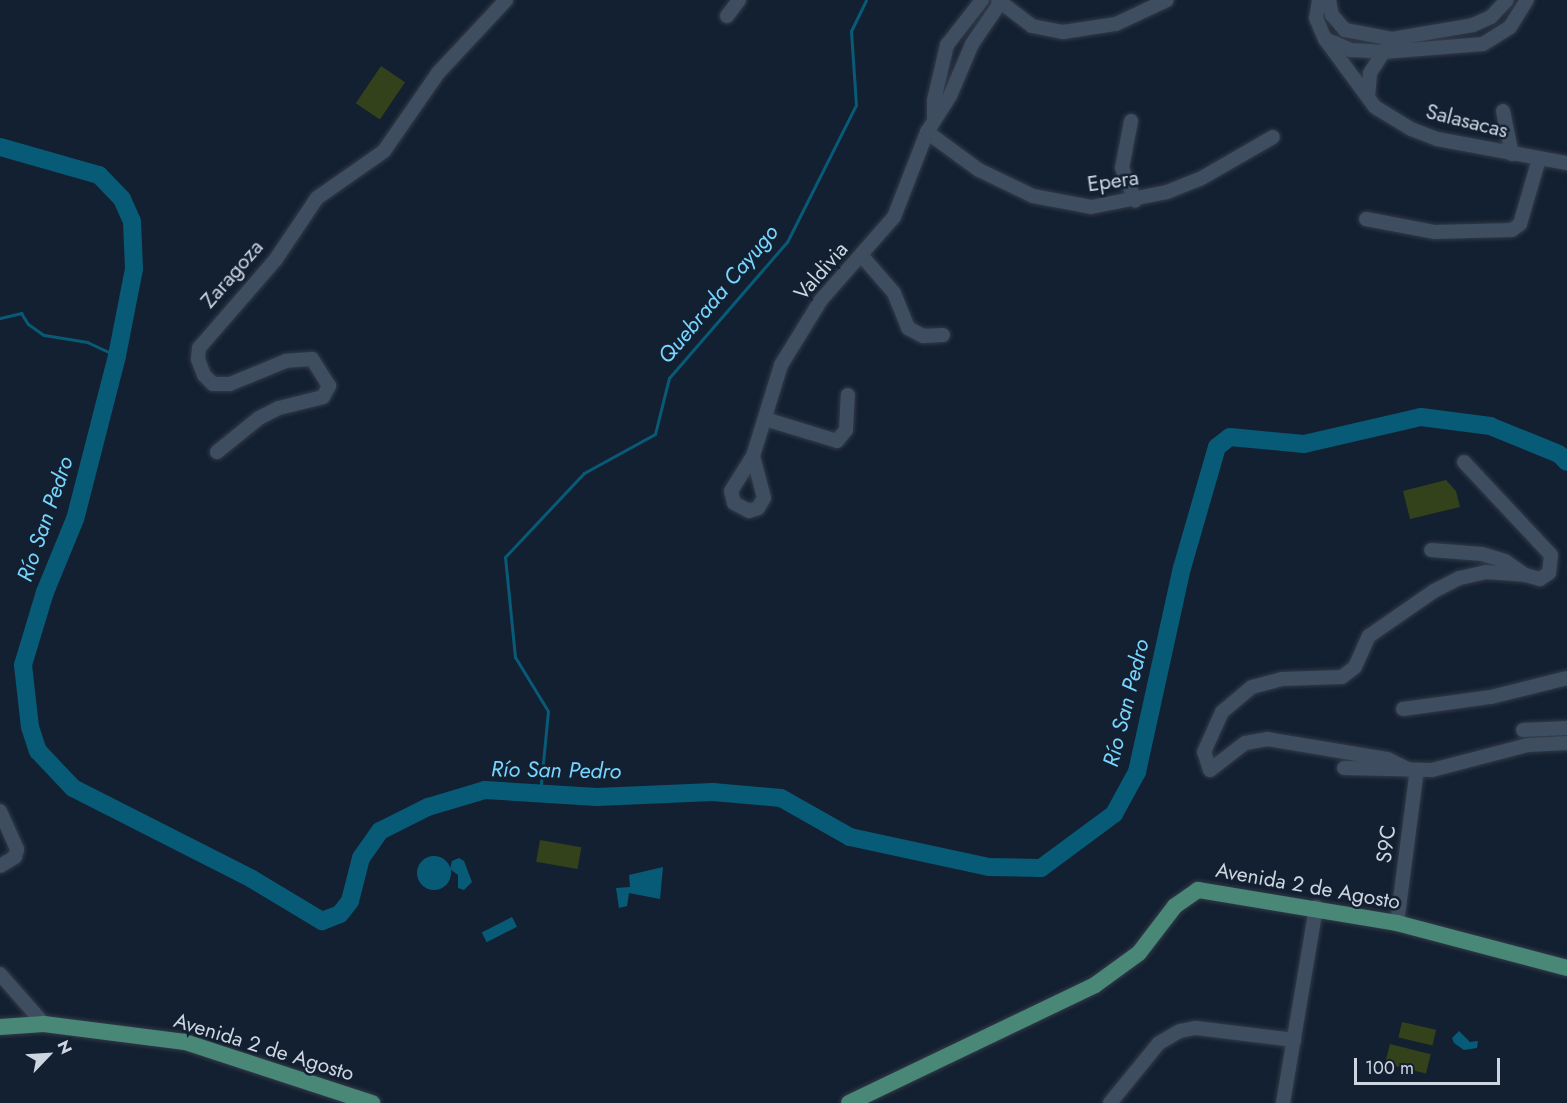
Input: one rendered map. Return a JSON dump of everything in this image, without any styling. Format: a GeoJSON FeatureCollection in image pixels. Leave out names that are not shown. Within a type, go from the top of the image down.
{"type":"FeatureCollection","features":[{"type":"Feature","properties":{"kind":"main road","name":"Avenida 2 de Agosto"},"geometry":{"type":"LineString","coordinates":[[849,1103],[1115,973],[1139,953],[1190,893],[1210,891],[1316,907],[1397,923],[1567,968]]}},
{"type":"Feature","properties":{"kind":"main road","name":"Avenida 2 de Agosto"},"geometry":{"type":"LineString","coordinates":[[0,1027],[44,1024],[184,1042],[372,1103]]}},
{"type":"Feature","properties":{"kind":"street","name":"Zaragoza"},"geometry":{"type":"LineString","coordinates":[[217,452],[259,418],[279,408],[323,398],[329,386],[312,359],[286,361],[230,384],[213,384],[204,375],[198,358],[199,348],[276,259],[317,198],[384,151],[438,73],[506,0]]}},
{"type":"Feature","properties":{"kind":"street"},"geometry":{"type":"LineString","coordinates":[[727,16],[739,0]]}},
{"type":"Feature","properties":{"kind":"street","name":"Valdivia"},"geometry":{"type":"LineString","coordinates":[[934,119],[934,100],[947,45],[982,0]]}},
{"type":"Feature","properties":{"kind":"street"},"geometry":{"type":"LineString","coordinates":[[1000,1],[1032,26],[1063,32],[1116,24],[1167,0]]}},
{"type":"Feature","properties":{"kind":"street"},"geometry":{"type":"LineString","coordinates":[[1319,0],[1316,18],[1325,39],[1351,50],[1384,52],[1483,44],[1510,27],[1527,0]]}},
{"type":"Feature","properties":{"kind":"street"},"geometry":{"type":"LineString","coordinates":[[1329,0],[1332,15],[1345,30],[1392,39],[1473,25],[1491,17],[1507,0]]}},
{"type":"Feature","properties":{"kind":"street","name":"Valdivia"},"geometry":{"type":"LineString","coordinates":[[753,456],[781,365],[800,329],[894,217],[927,132],[950,96],[972,44],[1000,1]]}},
{"type":"Feature","properties":{"kind":"street","name":"Salasacas"},"geometry":{"type":"LineString","coordinates":[[1325,39],[1383,114],[1420,132],[1512,154],[1567,163]]}},
{"type":"Feature","properties":{"kind":"street"},"geometry":{"type":"LineString","coordinates":[[1368,97],[1370,73],[1392,39]]}},
{"type":"Feature","properties":{"kind":"street"},"geometry":{"type":"LineString","coordinates":[[1503,111],[1512,154]]}},
{"type":"Feature","properties":{"kind":"street"},"geometry":{"type":"LineString","coordinates":[[1131,121],[1122,168],[1135,201]]}},
{"type":"Feature","properties":{"kind":"street","name":"Epera"},"geometry":{"type":"LineString","coordinates":[[927,132],[979,170],[1033,196],[1091,207],[1135,201],[1200,179],[1273,137]]}},
{"type":"Feature","properties":{"kind":"street"},"geometry":{"type":"LineString","coordinates":[[1366,219],[1434,232],[1512,230],[1520,224],[1539,159]]}},
{"type":"Feature","properties":{"kind":"street"},"geometry":{"type":"LineString","coordinates":[[862,256],[894,293],[908,328],[923,336],[943,335]]}},
{"type":"Feature","properties":{"kind":"street"},"geometry":{"type":"LineString","coordinates":[[765,419],[837,441],[846,430],[848,395]]}},
{"type":"Feature","properties":{"kind":"street"},"geometry":{"type":"LineString","coordinates":[[1414,770],[1388,759],[1268,739],[1245,743],[1210,770],[1204,762],[1204,752],[1222,712],[1252,687],[1282,680],[1342,676],[1355,667],[1369,636],[1434,591],[1460,578],[1486,572],[1525,575],[1540,579],[1549,573],[1551,555],[1464,462]]}},
{"type":"Feature","properties":{"kind":"street"},"geometry":{"type":"LineString","coordinates":[[1431,550],[1482,554],[1505,561],[1525,575]]}},
{"type":"Feature","properties":{"kind":"street"},"geometry":{"type":"LineString","coordinates":[[1403,709],[1491,697],[1567,678]]}},
{"type":"Feature","properties":{"kind":"street"},"geometry":{"type":"LineString","coordinates":[[1524,730],[1567,728]]}},
{"type":"Feature","properties":{"kind":"street"},"geometry":{"type":"LineString","coordinates":[[1344,768],[1414,770],[1528,745],[1567,743]]}},
{"type":"Feature","properties":{"kind":"street","name":"S9C"},"geometry":{"type":"LineString","coordinates":[[1397,923],[1414,770]]}},
{"type":"Feature","properties":{"kind":"street"},"geometry":{"type":"LineString","coordinates":[[0,811],[17,849],[15,857],[0,866]]}},
{"type":"Feature","properties":{"kind":"street"},"geometry":{"type":"LineString","coordinates":[[1283,1103],[1316,907]]}},
{"type":"Feature","properties":{"kind":"street"},"geometry":{"type":"LineString","coordinates":[[0,974],[44,1024]]}},
{"type":"Feature","properties":{"kind":"street"},"geometry":{"type":"LineString","coordinates":[[1110,1103],[1159,1043],[1180,1031],[1196,1028],[1294,1040]]}},
{"type":"Feature","properties":{"kind":"green space"},"geometry":{"type":"Polygon","coordinates":[[[381,66],[405,82],[380,120],[356,103],[381,66]]]}},
{"type":"Feature","properties":{"kind":"green space"},"geometry":{"type":"Polygon","coordinates":[[[1446,480],[1456,491],[1460,507],[1410,519],[1403,491],[1446,480]]]}},
{"type":"Feature","properties":{"kind":"green space"},"geometry":{"type":"Polygon","coordinates":[[[540,840],[581,847],[578,869],[536,862],[540,840]]]}},
{"type":"Feature","properties":{"kind":"green space"},"geometry":{"type":"Polygon","coordinates":[[[1402,1022],[1436,1030],[1433,1045],[1398,1038],[1402,1022]]]}},
{"type":"Feature","properties":{"kind":"green space"},"geometry":{"type":"Polygon","coordinates":[[[1390,1044],[1431,1054],[1426,1074],[1385,1063],[1390,1044]]]}},
{"type":"Feature","properties":{"kind":"water"},"geometry":{"type":"Polygon","coordinates":[[[434,856],[446,861],[451,873],[446,885],[434,890],[422,885],[417,873],[422,861],[434,856]]]}},
{"type":"Feature","properties":{"kind":"water"},"geometry":{"type":"Polygon","coordinates":[[[459,858],[464,861],[472,882],[464,890],[458,888],[458,875],[450,869],[452,861],[459,858]]]}},
{"type":"Feature","properties":{"kind":"water"},"geometry":{"type":"Polygon","coordinates":[[[663,867],[660,899],[629,893],[627,906],[619,908],[616,888],[630,887],[629,875],[663,867]]]}},
{"type":"Feature","properties":{"kind":"water"},"geometry":{"type":"Polygon","coordinates":[[[512,917],[517,927],[487,942],[482,932],[512,917]]]}},
{"type":"Feature","properties":{"kind":"water"},"geometry":{"type":"Polygon","coordinates":[[[1459,1031],[1470,1042],[1478,1041],[1477,1048],[1464,1050],[1454,1043],[1452,1038],[1459,1031]]]}},
{"type":"Feature","properties":{"kind":"waterway","name":"Quebrada Cayugo"},"geometry":{"type":"LineString","coordinates":[[540,794],[548,711],[515,657],[505,557],[584,473],[655,434],[669,378],[787,242],[856,105],[851,31],[866,0]]}},
{"type":"Feature","properties":{"kind":"waterway","name":"Río San Pedro"},"geometry":{"type":"LineString","coordinates":[[0,147],[99,175],[122,199],[132,221],[134,269],[117,356],[75,519],[45,592],[23,665],[30,727],[38,751],[73,788],[252,879],[322,921],[340,914],[350,901],[361,858],[380,831],[428,807],[485,790],[597,797],[713,792],[781,798],[850,837],[989,867],[1041,868],[1114,814],[1137,772],[1182,568],[1217,447],[1230,437],[1304,444],[1421,417],[1490,426],[1559,454],[1567,462]]}},
{"type":"Feature","properties":{"kind":"waterway"},"geometry":{"type":"LineString","coordinates":[[0,318],[21,313],[28,324],[44,335],[87,342],[117,356]]}}]}
